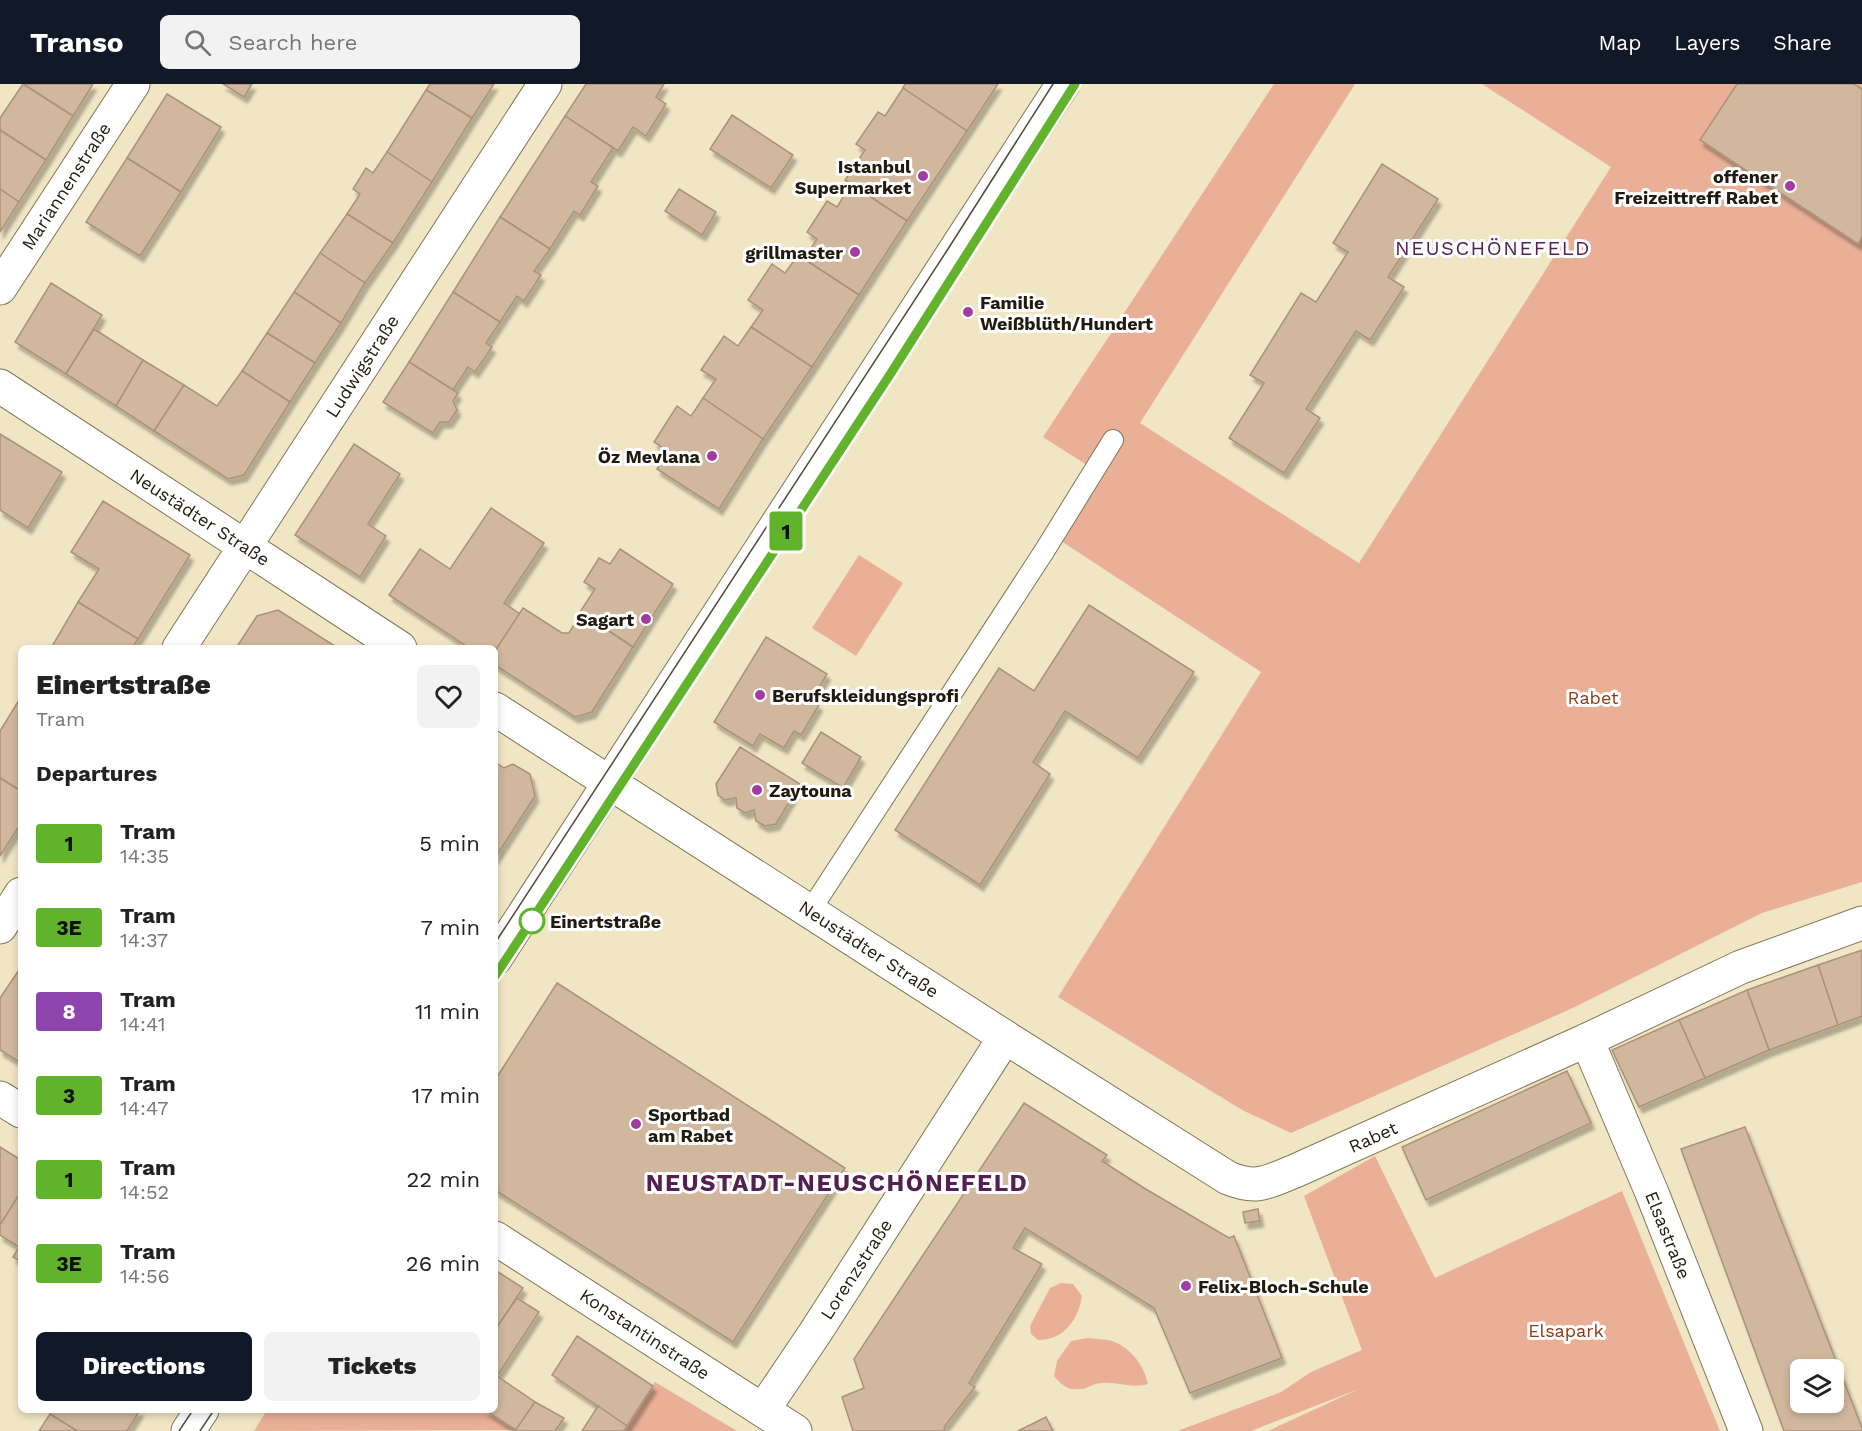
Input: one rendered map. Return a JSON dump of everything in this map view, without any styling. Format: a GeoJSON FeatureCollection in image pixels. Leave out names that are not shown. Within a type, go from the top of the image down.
{"type":"FeatureCollection","features":[{"type":"Feature","properties":{"kind":"street","name":"Mariannenstraße"},"geometry":{"type":"LineString","coordinates":[[0,288],[133,84]]}},
{"type":"Feature","properties":{"kind":"street","name":"Ludwigstraße"},"geometry":{"type":"LineString","coordinates":[[181,645],[545,84]]}},
{"type":"Feature","properties":{"kind":"street"},"geometry":{"type":"LineString","coordinates":[[498,954],[1063,84]]}},
{"type":"Feature","properties":{"kind":"street","name":"Neustädter Straße"},"geometry":{"type":"LineString","coordinates":[[0,386],[395,645]]}},
{"type":"Feature","properties":{"kind":"street","name":"Neustädter Straße"},"geometry":{"type":"LineString","coordinates":[[498,711],[1005,1037],[1228,1178],[1246,1185]]}},
{"type":"Feature","properties":{"kind":"street"},"geometry":{"type":"LineString","coordinates":[[0,927],[18,899]]}},
{"type":"Feature","properties":{"kind":"street","name":"Rabet"},"geometry":{"type":"LineString","coordinates":[[1246,1185],[1260,1185],[1295,1172],[1587,1040],[1741,967],[1862,923]]}},
{"type":"Feature","properties":{"kind":"street","name":"Lorenzstraße"},"geometry":{"type":"LineString","coordinates":[[763,1410],[1005,1037]]}},
{"type":"Feature","properties":{"kind":"street","name":"Elsastraße"},"geometry":{"type":"LineString","coordinates":[[1587,1040],[1652,1193],[1746,1431]]}},
{"type":"Feature","properties":{"kind":"street"},"geometry":{"type":"LineString","coordinates":[[0,1098],[18,1109]]}},
{"type":"Feature","properties":{"kind":"street","name":"Konstantinstraße"},"geometry":{"type":"LineString","coordinates":[[498,1240],[795,1431]]}},
{"type":"Feature","properties":{"kind":"street"},"geometry":{"type":"LineString","coordinates":[[188,1431],[200,1413]]}},
{"type":"Feature","properties":{"kind":"lane"},"geometry":{"type":"LineString","coordinates":[[810,911],[1045,550],[1113,440]]}},
{"type":"Feature","properties":{"kind":"green space","name":"Rabet"},"geometry":{"type":"Polygon","coordinates":[[[1274,84],[1355,84],[1140,423],[1359,563],[1611,167],[1482,84],[1862,84],[1862,882],[1762,913],[1575,1007],[1291,1133],[1242,1110],[1058,997],[1261,672],[1058,539],[1101,474],[1043,437],[1274,84]]]}},
{"type":"Feature","properties":{"kind":"green space"},"geometry":{"type":"Polygon","coordinates":[[[859,555],[903,583],[856,656],[812,628],[859,555]]]}},
{"type":"Feature","properties":{"kind":"green space","name":"Elsapark"},"geometry":{"type":"Polygon","coordinates":[[[1375,1156],[1435,1278],[1622,1191],[1720,1431],[1268,1431],[1359,1389],[1251,1431],[1177,1431],[1281,1392],[1311,1372],[1362,1350],[1304,1196],[1375,1156]]]}},
{"type":"Feature","properties":{"kind":"green space"},"geometry":{"type":"Polygon","coordinates":[[[1061,1283],[1073,1284],[1082,1296],[1077,1313],[1062,1332],[1047,1339],[1038,1340],[1031,1334],[1030,1326],[1050,1288],[1061,1283]]]}},
{"type":"Feature","properties":{"kind":"green space"},"geometry":{"type":"Polygon","coordinates":[[[1088,1338],[1112,1341],[1125,1348],[1140,1364],[1148,1384],[1136,1386],[1101,1383],[1078,1389],[1062,1384],[1054,1376],[1057,1361],[1071,1341],[1088,1338]]]}},
{"type":"Feature","properties":{"kind":"green space"},"geometry":{"type":"Polygon","coordinates":[[[655,1382],[737,1431],[625,1431],[655,1382]]]}},
{"type":"Feature","properties":{"kind":"green space"},"geometry":{"type":"Polygon","coordinates":[[[265,1413],[490,1413],[516,1430],[254,1431],[265,1413]]]}},
{"type":"Feature","properties":{"kind":"building"},"geometry":{"type":"Polygon","coordinates":[[[23,84],[93,84],[73,116],[23,84]]]}},
{"type":"Feature","properties":{"kind":"building"},"geometry":{"type":"Polygon","coordinates":[[[23,84],[73,116],[46,160],[0,130],[0,118],[23,84]]]}},
{"type":"Feature","properties":{"kind":"building"},"geometry":{"type":"Polygon","coordinates":[[[223,84],[252,84],[244,97],[223,84]]]}},
{"type":"Feature","properties":{"kind":"building"},"geometry":{"type":"Polygon","coordinates":[[[430,84],[494,84],[472,118],[426,90],[430,84]]]}},
{"type":"Feature","properties":{"kind":"building"},"geometry":{"type":"Polygon","coordinates":[[[586,84],[664,84],[656,97],[666,104],[646,136],[633,127],[618,151],[565,116],[586,84]]]}},
{"type":"Feature","properties":{"kind":"building"},"geometry":{"type":"Polygon","coordinates":[[[905,84],[998,84],[967,131],[903,88],[905,84]]]}},
{"type":"Feature","properties":{"kind":"building"},"geometry":{"type":"Polygon","coordinates":[[[1737,84],[1854,84],[1862,89],[1862,237],[1858,244],[1700,140],[1737,84]]]}},
{"type":"Feature","properties":{"kind":"building"},"geometry":{"type":"Polygon","coordinates":[[[903,88],[967,131],[907,221],[845,180],[865,150],[856,144],[878,112],[885,116],[903,88]]]}},
{"type":"Feature","properties":{"kind":"building"},"geometry":{"type":"Polygon","coordinates":[[[426,90],[472,118],[432,182],[387,152],[426,90]]]}},
{"type":"Feature","properties":{"kind":"building"},"geometry":{"type":"Polygon","coordinates":[[[167,94],[221,127],[181,192],[127,158],[167,94]]]}},
{"type":"Feature","properties":{"kind":"building"},"geometry":{"type":"Polygon","coordinates":[[[732,115],[793,155],[771,188],[710,149],[732,115]]]}},
{"type":"Feature","properties":{"kind":"building"},"geometry":{"type":"Polygon","coordinates":[[[565,116],[613,148],[591,182],[598,186],[580,215],[574,211],[550,249],[500,217],[565,116]]]}},
{"type":"Feature","properties":{"kind":"building"},"geometry":{"type":"Polygon","coordinates":[[[0,130],[46,160],[19,202],[0,189],[0,130]]]}},
{"type":"Feature","properties":{"kind":"building"},"geometry":{"type":"Polygon","coordinates":[[[387,152],[432,182],[393,243],[347,214],[360,194],[353,189],[366,168],[373,173],[387,152]]]}},
{"type":"Feature","properties":{"kind":"building"},"geometry":{"type":"Polygon","coordinates":[[[127,158],[181,192],[140,256],[86,222],[127,158]]]}},
{"type":"Feature","properties":{"kind":"building"},"geometry":{"type":"Polygon","coordinates":[[[1382,164],[1438,199],[1388,277],[1404,287],[1370,340],[1356,331],[1306,409],[1320,418],[1284,473],[1229,438],[1264,383],[1250,375],[1301,293],[1316,302],[1348,252],[1333,243],[1382,164]]]}},
{"type":"Feature","properties":{"kind":"building"},"geometry":{"type":"Polygon","coordinates":[[[851,184],[907,221],[859,295],[804,259],[817,239],[807,232],[827,201],[837,207],[851,184]]]}},
{"type":"Feature","properties":{"kind":"building"},"geometry":{"type":"Polygon","coordinates":[[[0,189],[19,202],[0,232],[0,189]]]}},
{"type":"Feature","properties":{"kind":"building"},"geometry":{"type":"Polygon","coordinates":[[[679,189],[716,212],[702,235],[665,211],[679,189]]]}},
{"type":"Feature","properties":{"kind":"building"},"geometry":{"type":"Polygon","coordinates":[[[347,214],[393,243],[365,283],[320,253],[347,214]]]}},
{"type":"Feature","properties":{"kind":"building"},"geometry":{"type":"Polygon","coordinates":[[[500,217],[550,249],[534,271],[541,275],[524,301],[517,296],[500,322],[453,292],[500,217]]]}},
{"type":"Feature","properties":{"kind":"building"},"geometry":{"type":"Polygon","coordinates":[[[320,253],[365,283],[341,323],[294,292],[320,253]]]}},
{"type":"Feature","properties":{"kind":"building"},"geometry":{"type":"Polygon","coordinates":[[[798,255],[859,295],[812,367],[751,327],[763,310],[748,300],[772,264],[785,273],[798,255]]]}},
{"type":"Feature","properties":{"kind":"building"},"geometry":{"type":"Polygon","coordinates":[[[51,283],[102,315],[66,374],[15,342],[51,283]]]}},
{"type":"Feature","properties":{"kind":"building"},"geometry":{"type":"Polygon","coordinates":[[[294,292],[341,323],[315,363],[267,333],[294,292]]]}},
{"type":"Feature","properties":{"kind":"building"},"geometry":{"type":"Polygon","coordinates":[[[453,292],[500,322],[486,343],[492,347],[475,372],[468,367],[453,390],[409,362],[453,292]]]}},
{"type":"Feature","properties":{"kind":"building"},"geometry":{"type":"Polygon","coordinates":[[[751,327],[812,367],[763,439],[703,398],[716,379],[701,370],[724,336],[738,346],[751,327]]]}},
{"type":"Feature","properties":{"kind":"building"},"geometry":{"type":"Polygon","coordinates":[[[94,329],[143,360],[116,406],[66,374],[94,329]]]}},
{"type":"Feature","properties":{"kind":"building"},"geometry":{"type":"Polygon","coordinates":[[[267,333],[315,363],[290,402],[242,371],[267,333]]]}},
{"type":"Feature","properties":{"kind":"building"},"geometry":{"type":"Polygon","coordinates":[[[143,360],[184,385],[154,431],[116,406],[143,360]]]}},
{"type":"Feature","properties":{"kind":"building"},"geometry":{"type":"Polygon","coordinates":[[[409,362],[458,393],[453,401],[457,410],[449,422],[440,422],[433,433],[383,402],[409,362]]]}},
{"type":"Feature","properties":{"kind":"building"},"geometry":{"type":"Polygon","coordinates":[[[242,371],[290,402],[244,475],[228,479],[154,431],[184,385],[217,406],[242,371]]]}},
{"type":"Feature","properties":{"kind":"building"},"geometry":{"type":"Polygon","coordinates":[[[703,398],[763,439],[719,509],[657,469],[668,451],[654,442],[677,406],[691,416],[703,398]]]}},
{"type":"Feature","properties":{"kind":"building"},"geometry":{"type":"Polygon","coordinates":[[[0,434],[62,472],[28,528],[0,510],[0,434]]]}},
{"type":"Feature","properties":{"kind":"building"},"geometry":{"type":"Polygon","coordinates":[[[354,444],[400,474],[368,524],[386,536],[360,577],[295,535],[354,444]]]}},
{"type":"Feature","properties":{"kind":"building"},"geometry":{"type":"Polygon","coordinates":[[[103,501],[190,555],[138,639],[78,602],[99,569],[71,552],[103,501]]]}},
{"type":"Feature","properties":{"kind":"building"},"geometry":{"type":"Polygon","coordinates":[[[491,508],[544,543],[504,603],[520,614],[498,647],[464,645],[389,595],[420,549],[450,569],[491,508]]]}},
{"type":"Feature","properties":{"kind":"building"},"geometry":{"type":"Polygon","coordinates":[[[620,549],[673,584],[633,647],[580,612],[595,589],[584,582],[599,558],[610,564],[620,549]]]}},
{"type":"Feature","properties":{"kind":"building"},"geometry":{"type":"Polygon","coordinates":[[[78,602],[138,639],[134,645],[53,645],[78,602]]]}},
{"type":"Feature","properties":{"kind":"building"},"geometry":{"type":"Polygon","coordinates":[[[1089,605],[1194,672],[1138,758],[1065,711],[1033,762],[1050,774],[980,885],[895,830],[999,668],[1034,691],[1089,605]]]}},
{"type":"Feature","properties":{"kind":"building"},"geometry":{"type":"Polygon","coordinates":[[[523,608],[562,633],[569,633],[581,613],[633,647],[592,712],[575,717],[498,667],[498,646],[523,608]]]}},
{"type":"Feature","properties":{"kind":"building"},"geometry":{"type":"Polygon","coordinates":[[[278,610],[333,645],[238,645],[257,616],[278,610]]]}},
{"type":"Feature","properties":{"kind":"building"},"geometry":{"type":"Polygon","coordinates":[[[766,637],[827,674],[811,700],[819,705],[801,735],[794,731],[784,748],[760,734],[753,746],[714,722],[766,637]]]}},
{"type":"Feature","properties":{"kind":"building"},"geometry":{"type":"Polygon","coordinates":[[[18,702],[18,789],[0,778],[0,731],[18,702]]]}},
{"type":"Feature","properties":{"kind":"building"},"geometry":{"type":"Polygon","coordinates":[[[821,732],[861,757],[843,788],[802,763],[821,732]]]}},
{"type":"Feature","properties":{"kind":"building","name":"Zaytouna"},"geometry":{"type":"Polygon","coordinates":[[[740,747],[800,784],[776,824],[765,826],[756,821],[754,810],[745,813],[737,808],[736,798],[725,800],[718,795],[716,784],[740,747]]]}},
{"type":"Feature","properties":{"kind":"building"},"geometry":{"type":"Polygon","coordinates":[[[498,764],[504,768],[513,764],[530,774],[535,796],[498,853],[498,764]]]}},
{"type":"Feature","properties":{"kind":"building"},"geometry":{"type":"Polygon","coordinates":[[[0,778],[18,789],[18,828],[0,856],[0,778]]]}},
{"type":"Feature","properties":{"kind":"building"},"geometry":{"type":"Polygon","coordinates":[[[1862,950],[1862,1016],[1838,1025],[1818,965],[1862,950]]]}},
{"type":"Feature","properties":{"kind":"building"},"geometry":{"type":"Polygon","coordinates":[[[1818,965],[1838,1025],[1769,1050],[1747,990],[1818,965]]]}},
{"type":"Feature","properties":{"kind":"building"},"geometry":{"type":"Polygon","coordinates":[[[18,971],[18,1061],[0,1050],[0,998],[18,971]]]}},
{"type":"Feature","properties":{"kind":"building","name":"Sportbad am Rabet"},"geometry":{"type":"Polygon","coordinates":[[[557,983],[845,1168],[733,1342],[498,1192],[498,1075],[557,983]]]}},
{"type":"Feature","properties":{"kind":"building"},"geometry":{"type":"Polygon","coordinates":[[[1747,990],[1769,1050],[1705,1078],[1679,1020],[1747,990]]]}},
{"type":"Feature","properties":{"kind":"building"},"geometry":{"type":"Polygon","coordinates":[[[1679,1020],[1705,1078],[1639,1107],[1612,1050],[1679,1020]]]}},
{"type":"Feature","properties":{"kind":"building"},"geometry":{"type":"Polygon","coordinates":[[[1567,1071],[1591,1123],[1426,1200],[1402,1147],[1567,1071]]]}},
{"type":"Feature","properties":{"kind":"building","name":"Felix-Bloch-Schule"},"geometry":{"type":"Polygon","coordinates":[[[1024,1103],[1107,1155],[1102,1161],[1144,1188],[1229,1238],[1234,1236],[1282,1358],[1190,1393],[1154,1308],[1025,1228],[1013,1248],[1042,1264],[969,1383],[975,1387],[944,1427],[945,1431],[853,1431],[842,1397],[864,1388],[854,1359],[1024,1103]]]}},
{"type":"Feature","properties":{"kind":"building"},"geometry":{"type":"Polygon","coordinates":[[[1745,1127],[1835,1359],[1790,1359],[1790,1413],[1844,1413],[1844,1382],[1862,1428],[1862,1431],[1784,1431],[1681,1149],[1745,1127]]]}},
{"type":"Feature","properties":{"kind":"building"},"geometry":{"type":"Polygon","coordinates":[[[0,1147],[18,1158],[18,1197],[0,1225],[0,1147]]]}},
{"type":"Feature","properties":{"kind":"building"},"geometry":{"type":"Polygon","coordinates":[[[18,1197],[18,1246],[0,1235],[0,1225],[18,1197]]]}},
{"type":"Feature","properties":{"kind":"building"},"geometry":{"type":"Polygon","coordinates":[[[1258,1209],[1260,1221],[1245,1223],[1243,1212],[1258,1209]]]}},
{"type":"Feature","properties":{"kind":"building"},"geometry":{"type":"Polygon","coordinates":[[[18,1249],[18,1260],[13,1257],[18,1249]]]}},
{"type":"Feature","properties":{"kind":"building"},"geometry":{"type":"Polygon","coordinates":[[[498,1272],[523,1288],[498,1326],[498,1272]]]}},
{"type":"Feature","properties":{"kind":"building"},"geometry":{"type":"Polygon","coordinates":[[[517,1298],[539,1312],[498,1374],[498,1326],[517,1298]]]}},
{"type":"Feature","properties":{"kind":"building"},"geometry":{"type":"Polygon","coordinates":[[[577,1336],[653,1386],[627,1426],[552,1375],[577,1336]]]}},
{"type":"Feature","properties":{"kind":"building"},"geometry":{"type":"Polygon","coordinates":[[[498,1377],[535,1402],[516,1430],[490,1413],[498,1413],[498,1377]]]}},
{"type":"Feature","properties":{"kind":"building"},"geometry":{"type":"Polygon","coordinates":[[[535,1402],[564,1418],[555,1431],[515,1431],[535,1402]]]}},
{"type":"Feature","properties":{"kind":"building"},"geometry":{"type":"Polygon","coordinates":[[[598,1406],[627,1426],[624,1431],[582,1431],[598,1406]]]}},
{"type":"Feature","properties":{"kind":"building"},"geometry":{"type":"Polygon","coordinates":[[[138,1413],[127,1431],[77,1431],[50,1414],[138,1413]]]}},
{"type":"Feature","properties":{"kind":"building"},"geometry":{"type":"Polygon","coordinates":[[[50,1414],[77,1431],[39,1431],[50,1414]]]}},
{"type":"Feature","properties":{"kind":"building"},"geometry":{"type":"Polygon","coordinates":[[[1046,1417],[1053,1431],[1018,1431],[1046,1417]]]}},
{"type":"Feature","properties":{"kind":"tram line"},"geometry":{"type":"LineString","coordinates":[[498,938],[948,249],[1053,84]]}},
{"type":"Feature","properties":{"kind":"tram line"},"geometry":{"type":"LineString","coordinates":[[498,971],[891,373],[1075,84]]}},
{"type":"Feature","properties":{"kind":"tram line","name":"1"},"geometry":{"type":"LineString","coordinates":[[498,971],[891,373],[1075,84]]}},
{"type":"Feature","properties":{"kind":"tram line"},"geometry":{"type":"LineString","coordinates":[[179,1431],[191,1413]]}},
{"type":"Feature","properties":{"kind":"tram line"},"geometry":{"type":"LineString","coordinates":[[200,1431],[212,1413]]}},
{"type":"Feature","properties":{"kind":"place","name":"Istanbul Supermarket"},"geometry":{"type":"Point","coordinates":[923,176]}},
{"type":"Feature","properties":{"kind":"place","name":"offener Freizeittreff Rabet"},"geometry":{"type":"Point","coordinates":[1790,186]}},
{"type":"Feature","properties":{"kind":"place","name":"grillmaster"},"geometry":{"type":"Point","coordinates":[855,252]}},
{"type":"Feature","properties":{"kind":"place","name":"Familie Weißblüth/Hundert"},"geometry":{"type":"Point","coordinates":[968,312]}},
{"type":"Feature","properties":{"kind":"place","name":"Öz Mevlana"},"geometry":{"type":"Point","coordinates":[712,456]}},
{"type":"Feature","properties":{"kind":"place","name":"Sagart"},"geometry":{"type":"Point","coordinates":[646,619]}},
{"type":"Feature","properties":{"kind":"place","name":"Berufskleidungsprofi"},"geometry":{"type":"Point","coordinates":[760,695]}},
{"type":"Feature","properties":{"kind":"place","name":"Zaytouna"},"geometry":{"type":"Point","coordinates":[757,790]}},
{"type":"Feature","properties":{"kind":"place","name":"Einertstraße"},"geometry":{"type":"Point","coordinates":[532,921]}},
{"type":"Feature","properties":{"kind":"place","name":"Sportbad am Rabet"},"geometry":{"type":"Point","coordinates":[636,1124]}},
{"type":"Feature","properties":{"kind":"place","name":"Felix-Bloch-Schule"},"geometry":{"type":"Point","coordinates":[1186,1286]}},
{"type":"Feature","properties":{"kind":"district","name":"NEUSCHÖNEFELD"},"geometry":{"type":"Point","coordinates":[1493,248]}},
{"type":"Feature","properties":{"kind":"district","name":"NEUSTADT-NEUSCHÖNEFELD"},"geometry":{"type":"Point","coordinates":[837,1183]}}]}
